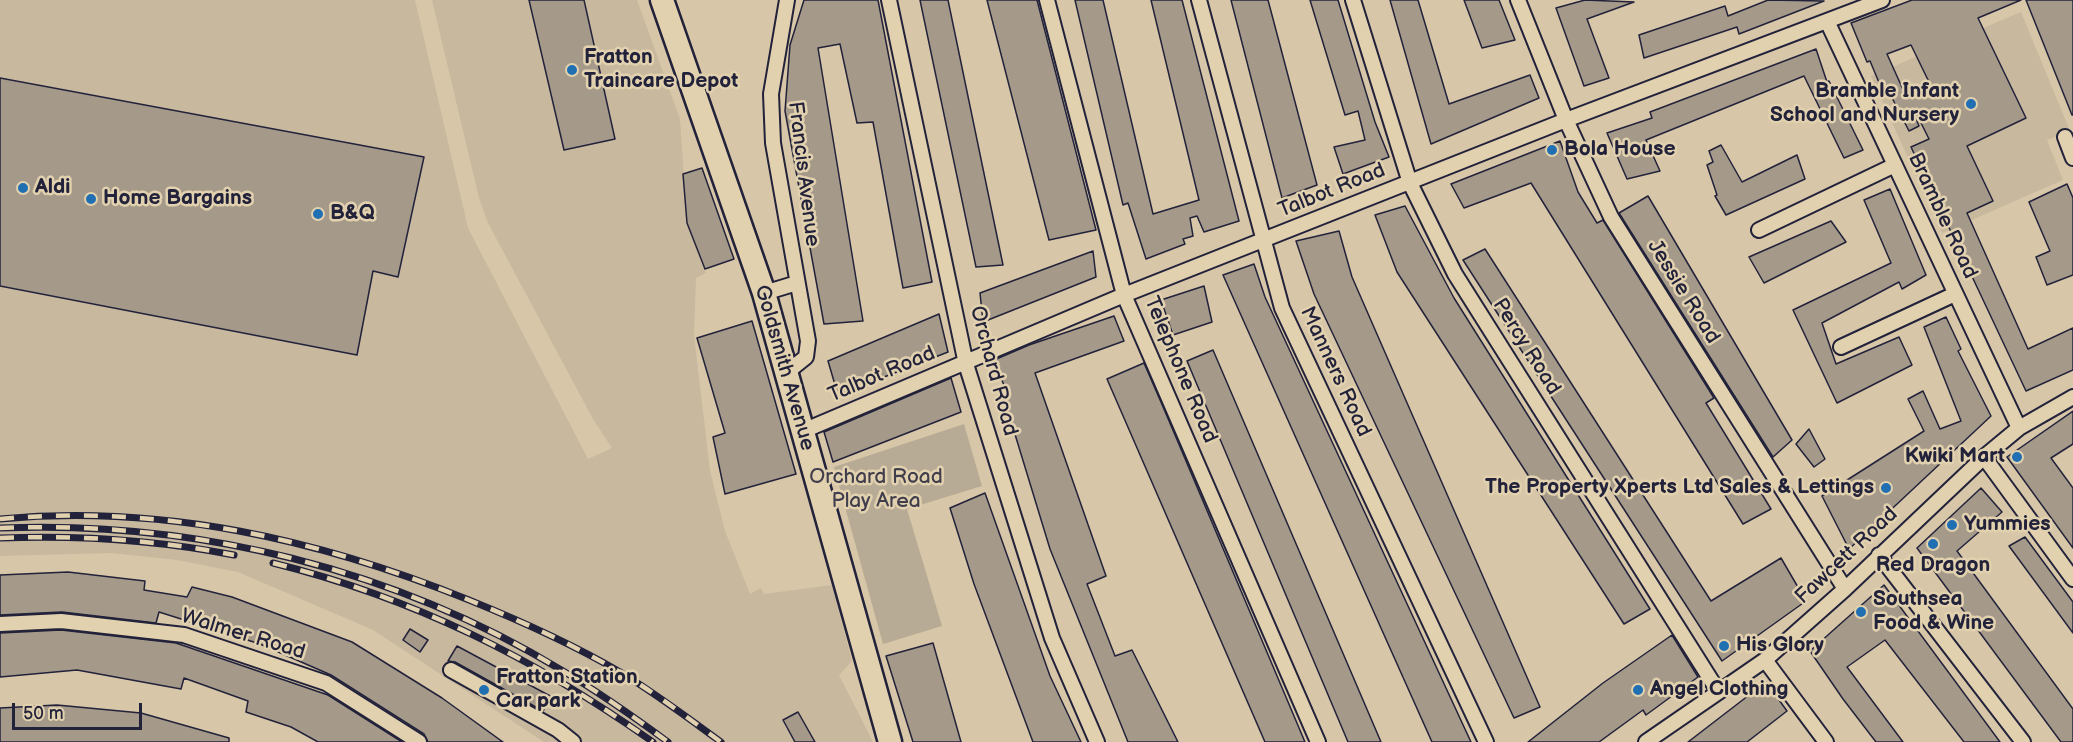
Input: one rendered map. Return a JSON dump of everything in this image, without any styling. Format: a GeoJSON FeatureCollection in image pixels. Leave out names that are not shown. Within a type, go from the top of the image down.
{"type":"FeatureCollection","features":[{"type":"Feature","properties":{"kind":"main road","name":"Goldsmith Avenue"},"geometry":{"type":"LineString","coordinates":[[662,0],[764,293],[890,742]]}},
{"type":"Feature","properties":{"kind":"street","name":"Francis Avenue"},"geometry":{"type":"LineString","coordinates":[[786,373],[806,357],[808,341],[780,193],[773,143],[772,104],[787,0]]}},
{"type":"Feature","properties":{"kind":"street","name":"Orchard Road"},"geometry":{"type":"LineString","coordinates":[[889,0],[966,364],[1052,638],[1097,742]]}},
{"type":"Feature","properties":{"kind":"street","name":"Telephone Road"},"geometry":{"type":"LineString","coordinates":[[1047,0],[1124,295],[1318,742]]}},
{"type":"Feature","properties":{"kind":"street","name":"Manners Road"},"geometry":{"type":"LineString","coordinates":[[1199,0],[1262,241],[1282,308],[1486,742]]}},
{"type":"Feature","properties":{"kind":"street","name":"Percy Road"},"geometry":{"type":"LineString","coordinates":[[1353,0],[1410,183],[1455,274],[1718,691]]}},
{"type":"Feature","properties":{"kind":"street","name":"Jessie Road"},"geometry":{"type":"LineString","coordinates":[[1519,0],[1566,120],[1611,217],[1845,589]]}},
{"type":"Feature","properties":{"kind":"street","name":"Talbot Road"},"geometry":{"type":"LineString","coordinates":[[802,431],[966,364],[1124,295],[1566,120],[1882,0]]}},
{"type":"Feature","properties":{"kind":"street","name":"Bramble Road"},"geometry":{"type":"LineString","coordinates":[[1827,21],[2019,428]]}},
{"type":"Feature","properties":{"kind":"street"},"geometry":{"type":"LineString","coordinates":[[2065,138],[2073,158]]}},
{"type":"Feature","properties":{"kind":"street"},"geometry":{"type":"LineString","coordinates":[[1759,230],[1895,165]]}},
{"type":"Feature","properties":{"kind":"street"},"geometry":{"type":"LineString","coordinates":[[764,293],[797,283]]}},
{"type":"Feature","properties":{"kind":"street"},"geometry":{"type":"LineString","coordinates":[[1841,347],[1955,294]]}},
{"type":"Feature","properties":{"kind":"street","name":"Fawcett Road"},"geometry":{"type":"LineString","coordinates":[[1646,742],[1765,660],[1845,589],[1984,457],[2019,428],[2073,397]]}},
{"type":"Feature","properties":{"kind":"street"},"geometry":{"type":"LineString","coordinates":[[1984,457],[2073,579]]}},
{"type":"Feature","properties":{"kind":"street"},"geometry":{"type":"LineString","coordinates":[[1879,555],[2024,742]]}},
{"type":"Feature","properties":{"kind":"street","name":"Walmer Road"},"geometry":{"type":"LineString","coordinates":[[0,624],[61,621],[184,635],[326,682],[419,742]]}},
{"type":"Feature","properties":{"kind":"street"},"geometry":{"type":"LineString","coordinates":[[1765,660],[1826,742]]}},
{"type":"Feature","properties":{"kind":"street"},"geometry":{"type":"LineString","coordinates":[[451,670],[558,730],[573,742]]}},
{"type":"Feature","properties":{"kind":"shaded area"},"geometry":{"type":"Polygon","coordinates":[[[0,0],[415,0],[468,228],[588,459],[612,448],[593,419],[488,223],[479,198],[432,0],[637,0],[680,119],[687,223],[706,273],[696,278],[694,335],[710,471],[725,531],[750,594],[761,588],[764,594],[832,585],[852,661],[839,675],[873,742],[544,742],[373,630],[238,572],[177,560],[112,553],[0,556],[0,0]]]}},
{"type":"Feature","properties":{"kind":"shaded area","name":"Bramble Infant School and Nursery"},"geometry":{"type":"Polygon","coordinates":[[[2021,12],[2070,131],[2047,140],[2063,180],[1942,233],[1871,76],[2021,12]]]}},
{"type":"Feature","properties":{"kind":"green space","name":"Orchard Road Play Area"},"geometry":{"type":"Polygon","coordinates":[[[964,424],[982,486],[907,509],[942,626],[883,644],[834,467],[964,424]]]}},
{"type":"Feature","properties":{"kind":"building","name":"Fratton Traincare Depot"},"geometry":{"type":"Polygon","coordinates":[[[529,0],[584,0],[615,139],[564,150],[529,0]]]}},
{"type":"Feature","properties":{"kind":"building"},"geometry":{"type":"Polygon","coordinates":[[[804,0],[878,0],[932,282],[903,288],[873,122],[857,123],[840,44],[818,48],[863,321],[824,324],[785,111],[790,45],[804,0]]]}},
{"type":"Feature","properties":{"kind":"building"},"geometry":{"type":"Polygon","coordinates":[[[920,0],[948,0],[1003,265],[976,267],[920,0]]]}},
{"type":"Feature","properties":{"kind":"building"},"geometry":{"type":"Polygon","coordinates":[[[987,0],[1037,0],[1096,230],[1049,240],[987,0]]]}},
{"type":"Feature","properties":{"kind":"building"},"geometry":{"type":"Polygon","coordinates":[[[1075,0],[1103,0],[1153,214],[1199,200],[1151,0],[1182,0],[1239,221],[1204,232],[1197,216],[1190,218],[1193,236],[1183,239],[1185,244],[1146,259],[1128,203],[1123,205],[1075,0]]]}},
{"type":"Feature","properties":{"kind":"building"},"geometry":{"type":"Polygon","coordinates":[[[1231,0],[1268,0],[1317,185],[1282,198],[1231,0]]]}},
{"type":"Feature","properties":{"kind":"building"},"geometry":{"type":"Polygon","coordinates":[[[1310,0],[1338,0],[1375,122],[1389,157],[1343,174],[1334,147],[1365,140],[1358,111],[1345,115],[1310,0]]]}},
{"type":"Feature","properties":{"kind":"building"},"geometry":{"type":"Polygon","coordinates":[[[1390,0],[1418,0],[1449,104],[1530,75],[1539,98],[1431,144],[1390,0]]]}},
{"type":"Feature","properties":{"kind":"building"},"geometry":{"type":"Polygon","coordinates":[[[1464,0],[1499,0],[1515,40],[1482,48],[1464,0]]]}},
{"type":"Feature","properties":{"kind":"building"},"geometry":{"type":"Polygon","coordinates":[[[1585,0],[1634,2],[1587,19],[1609,78],[1584,86],[1556,8],[1585,0]]]}},
{"type":"Feature","properties":{"kind":"building"},"geometry":{"type":"Polygon","coordinates":[[[1768,0],[1824,1],[1739,34],[1737,27],[1644,58],[1639,35],[1725,6],[1728,16],[1768,0]]]}},
{"type":"Feature","properties":{"kind":"building"},"geometry":{"type":"Polygon","coordinates":[[[1912,0],[2021,0],[1978,18],[2026,118],[1967,146],[1993,201],[1967,213],[2028,349],[2073,328],[2073,370],[2026,391],[1911,147],[1929,139],[1916,113],[1914,114],[1919,126],[1909,131],[1888,90],[1883,92],[1870,61],[1867,62],[1851,23],[1912,0]],[[1911,45],[1887,54],[1905,94],[1929,82],[1911,45]]]}},
{"type":"Feature","properties":{"kind":"building"},"geometry":{"type":"Polygon","coordinates":[[[2026,0],[2073,0],[2073,115],[2072,115],[2026,0]]]}},
{"type":"Feature","properties":{"kind":"building"},"geometry":{"type":"Polygon","coordinates":[[[1816,49],[1827,82],[1829,81],[1863,150],[1844,158],[1804,76],[1646,140],[1660,171],[1627,179],[1607,133],[1652,118],[1650,112],[1816,49]]]}},
{"type":"Feature","properties":{"kind":"building"},"geometry":{"type":"Polygon","coordinates":[[[0,78],[424,157],[398,277],[373,271],[357,355],[0,286],[0,78]]]}},
{"type":"Feature","properties":{"kind":"building"},"geometry":{"type":"Polygon","coordinates":[[[1560,141],[1578,192],[1597,223],[1603,220],[1714,398],[1706,403],[1771,509],[1743,524],[1531,183],[1464,208],[1451,184],[1560,141]]]}},
{"type":"Feature","properties":{"kind":"building"},"geometry":{"type":"Polygon","coordinates":[[[1721,145],[1742,182],[1797,155],[1805,179],[1726,215],[1715,196],[1717,195],[1707,165],[1713,162],[1709,151],[1721,145]]]}},
{"type":"Feature","properties":{"kind":"building"},"geometry":{"type":"Polygon","coordinates":[[[702,168],[734,259],[705,269],[687,223],[683,174],[702,168]]]}},
{"type":"Feature","properties":{"kind":"building"},"geometry":{"type":"Polygon","coordinates":[[[2067,184],[2073,198],[2073,275],[2047,285],[2036,257],[2050,251],[2029,202],[2067,184]]]}},
{"type":"Feature","properties":{"kind":"building"},"geometry":{"type":"Polygon","coordinates":[[[1890,189],[1926,275],[1902,289],[1899,282],[1822,323],[1836,364],[1899,337],[1912,365],[1837,403],[1793,310],[1891,263],[1864,200],[1890,189]]]}},
{"type":"Feature","properties":{"kind":"building"},"geometry":{"type":"Polygon","coordinates":[[[1648,196],[1792,440],[1773,457],[1619,213],[1648,196]]]}},
{"type":"Feature","properties":{"kind":"building"},"geometry":{"type":"Polygon","coordinates":[[[1405,206],[1454,298],[1650,609],[1624,624],[1397,272],[1375,215],[1405,206]]]}},
{"type":"Feature","properties":{"kind":"building"},"geometry":{"type":"Polygon","coordinates":[[[1831,221],[1846,242],[1764,283],[1749,257],[1831,221]]]}},
{"type":"Feature","properties":{"kind":"building"},"geometry":{"type":"Polygon","coordinates":[[[1339,231],[1352,277],[1540,707],[1514,718],[1314,294],[1296,241],[1339,231]]]}},
{"type":"Feature","properties":{"kind":"building"},"geometry":{"type":"Polygon","coordinates":[[[1485,249],[1711,601],[1781,558],[1806,601],[1722,661],[1463,260],[1485,249]]]}},
{"type":"Feature","properties":{"kind":"building"},"geometry":{"type":"Polygon","coordinates":[[[1093,251],[1096,277],[983,322],[980,293],[1093,251]]]}},
{"type":"Feature","properties":{"kind":"building"},"geometry":{"type":"Polygon","coordinates":[[[1254,264],[1265,297],[1471,742],[1432,742],[1223,275],[1254,264]]]}},
{"type":"Feature","properties":{"kind":"building"},"geometry":{"type":"Polygon","coordinates":[[[1204,286],[1212,322],[1173,335],[1161,300],[1204,286]]]}},
{"type":"Feature","properties":{"kind":"building"},"geometry":{"type":"Polygon","coordinates":[[[939,314],[948,352],[838,395],[828,361],[939,314]]]}},
{"type":"Feature","properties":{"kind":"building"},"geometry":{"type":"Polygon","coordinates":[[[1114,316],[1124,341],[1035,373],[1106,576],[1087,584],[1115,656],[1132,650],[1178,742],[1128,742],[1050,549],[1003,395],[1007,393],[994,360],[1029,345],[1114,316]]]}},
{"type":"Feature","properties":{"kind":"building"},"geometry":{"type":"Polygon","coordinates":[[[1946,317],[1961,349],[1958,351],[1991,416],[1849,549],[1822,496],[1924,431],[1908,399],[1923,391],[1940,429],[1961,421],[1924,327],[1946,317]]]}},
{"type":"Feature","properties":{"kind":"building"},"geometry":{"type":"Polygon","coordinates":[[[752,321],[796,474],[725,494],[713,437],[725,433],[697,338],[752,321]]]}},
{"type":"Feature","properties":{"kind":"building"},"geometry":{"type":"Polygon","coordinates":[[[1213,350],[1381,742],[1348,742],[1187,361],[1213,350]]]}},
{"type":"Feature","properties":{"kind":"building"},"geometry":{"type":"Polygon","coordinates":[[[1144,363],[1305,742],[1265,742],[1107,379],[1144,363]]]}},
{"type":"Feature","properties":{"kind":"building"},"geometry":{"type":"Polygon","coordinates":[[[951,378],[961,412],[833,462],[824,432],[951,378]]]}},
{"type":"Feature","properties":{"kind":"building"},"geometry":{"type":"Polygon","coordinates":[[[2073,411],[2073,444],[2051,458],[2073,488],[2073,548],[2007,457],[2073,411]]]}},
{"type":"Feature","properties":{"kind":"building"},"geometry":{"type":"Polygon","coordinates":[[[1809,429],[1825,459],[1814,467],[1796,444],[1809,429]]]}},
{"type":"Feature","properties":{"kind":"building"},"geometry":{"type":"Polygon","coordinates":[[[1981,488],[2002,512],[1957,551],[2073,709],[2073,742],[2061,742],[1917,548],[1981,488]]]}},
{"type":"Feature","properties":{"kind":"building"},"geometry":{"type":"Polygon","coordinates":[[[985,493],[1050,676],[1081,742],[1033,742],[974,584],[950,508],[985,493]]]}},
{"type":"Feature","properties":{"kind":"building"},"geometry":{"type":"Polygon","coordinates":[[[2025,537],[2073,602],[2073,633],[2009,546],[2025,537]]]}},
{"type":"Feature","properties":{"kind":"building"},"geometry":{"type":"Polygon","coordinates":[[[68,572],[145,581],[144,590],[187,597],[192,587],[232,597],[352,642],[442,698],[503,742],[428,742],[424,734],[331,675],[260,644],[159,612],[156,623],[62,612],[0,615],[0,575],[68,572]]]}},
{"type":"Feature","properties":{"kind":"building"},"geometry":{"type":"Polygon","coordinates":[[[1884,585],[2000,742],[1964,742],[1885,640],[1847,667],[1903,742],[1876,742],[1843,699],[1810,651],[1884,585]]]}},
{"type":"Feature","properties":{"kind":"building"},"geometry":{"type":"Polygon","coordinates":[[[410,629],[428,640],[420,652],[403,640],[410,629]]]}},
{"type":"Feature","properties":{"kind":"building"},"geometry":{"type":"Polygon","coordinates":[[[61,630],[176,643],[328,695],[402,742],[318,742],[291,727],[246,712],[248,701],[184,678],[181,689],[77,670],[0,677],[0,633],[61,630]]]}},
{"type":"Feature","properties":{"kind":"building"},"geometry":{"type":"Polygon","coordinates":[[[1672,635],[1698,677],[1646,715],[1643,710],[1599,742],[1528,742],[1603,683],[1672,635]]]}},
{"type":"Feature","properties":{"kind":"building"},"geometry":{"type":"Polygon","coordinates":[[[933,643],[961,742],[913,742],[886,656],[933,643]]]}},
{"type":"Feature","properties":{"kind":"building"},"geometry":{"type":"Polygon","coordinates":[[[457,646],[552,697],[543,711],[455,662],[448,661],[457,646]]]}},
{"type":"Feature","properties":{"kind":"building"},"geometry":{"type":"Polygon","coordinates":[[[1766,682],[1787,711],[1747,742],[1688,742],[1766,682]]]}},
{"type":"Feature","properties":{"kind":"building"},"geometry":{"type":"Polygon","coordinates":[[[57,705],[141,713],[229,738],[229,742],[0,742],[0,708],[57,705]]]}},
{"type":"Feature","properties":{"kind":"building"},"geometry":{"type":"Polygon","coordinates":[[[798,712],[815,742],[795,742],[783,720],[798,712]]]}},
{"type":"Feature","properties":{"kind":"railway"},"geometry":{"type":"LineString","coordinates":[[0,519],[61,516],[121,517],[180,522],[239,531],[355,560],[412,578],[469,600],[565,642],[633,680],[721,742]]}},
{"type":"Feature","properties":{"kind":"railway"},"geometry":{"type":"LineString","coordinates":[[0,528],[74,528],[147,533],[220,543],[292,558],[363,579],[432,604],[499,635],[577,679],[668,742]]}},
{"type":"Feature","properties":{"kind":"railway"},"geometry":{"type":"LineString","coordinates":[[0,538],[59,537],[118,540],[234,555]]}},
{"type":"Feature","properties":{"kind":"railway"},"geometry":{"type":"LineString","coordinates":[[273,563],[375,594],[471,634],[563,684],[653,742]]}},
{"type":"Feature","properties":{"kind":"place","name":"Fratton Traincare Depot"},"geometry":{"type":"Point","coordinates":[572,70]}},
{"type":"Feature","properties":{"kind":"place","name":"Bramble Infant School and Nursery"},"geometry":{"type":"Point","coordinates":[1971,104]}},
{"type":"Feature","properties":{"kind":"place","name":"Bola House"},"geometry":{"type":"Point","coordinates":[1552,150]}},
{"type":"Feature","properties":{"kind":"place","name":"Aldi"},"geometry":{"type":"Point","coordinates":[23,188]}},
{"type":"Feature","properties":{"kind":"place","name":"Home Bargains"},"geometry":{"type":"Point","coordinates":[91,199]}},
{"type":"Feature","properties":{"kind":"place","name":"B&Q"},"geometry":{"type":"Point","coordinates":[318,214]}},
{"type":"Feature","properties":{"kind":"place","name":"Kwiki Mart"},"geometry":{"type":"Point","coordinates":[2017,457]}},
{"type":"Feature","properties":{"kind":"place","name":"The Property Xperts Ltd Sales & Lettings"},"geometry":{"type":"Point","coordinates":[1886,488]}},
{"type":"Feature","properties":{"kind":"place","name":"Yummies"},"geometry":{"type":"Point","coordinates":[1952,525]}},
{"type":"Feature","properties":{"kind":"place","name":"Red Dragon"},"geometry":{"type":"Point","coordinates":[1933,544]}},
{"type":"Feature","properties":{"kind":"place","name":"Southsea Food & Wine"},"geometry":{"type":"Point","coordinates":[1861,612]}},
{"type":"Feature","properties":{"kind":"place","name":"His Glory"},"geometry":{"type":"Point","coordinates":[1724,646]}},
{"type":"Feature","properties":{"kind":"place","name":"Fratton Station Car park"},"geometry":{"type":"Point","coordinates":[484,690]}},
{"type":"Feature","properties":{"kind":"place","name":"Angel Clothing"},"geometry":{"type":"Point","coordinates":[1638,690]}}]}
